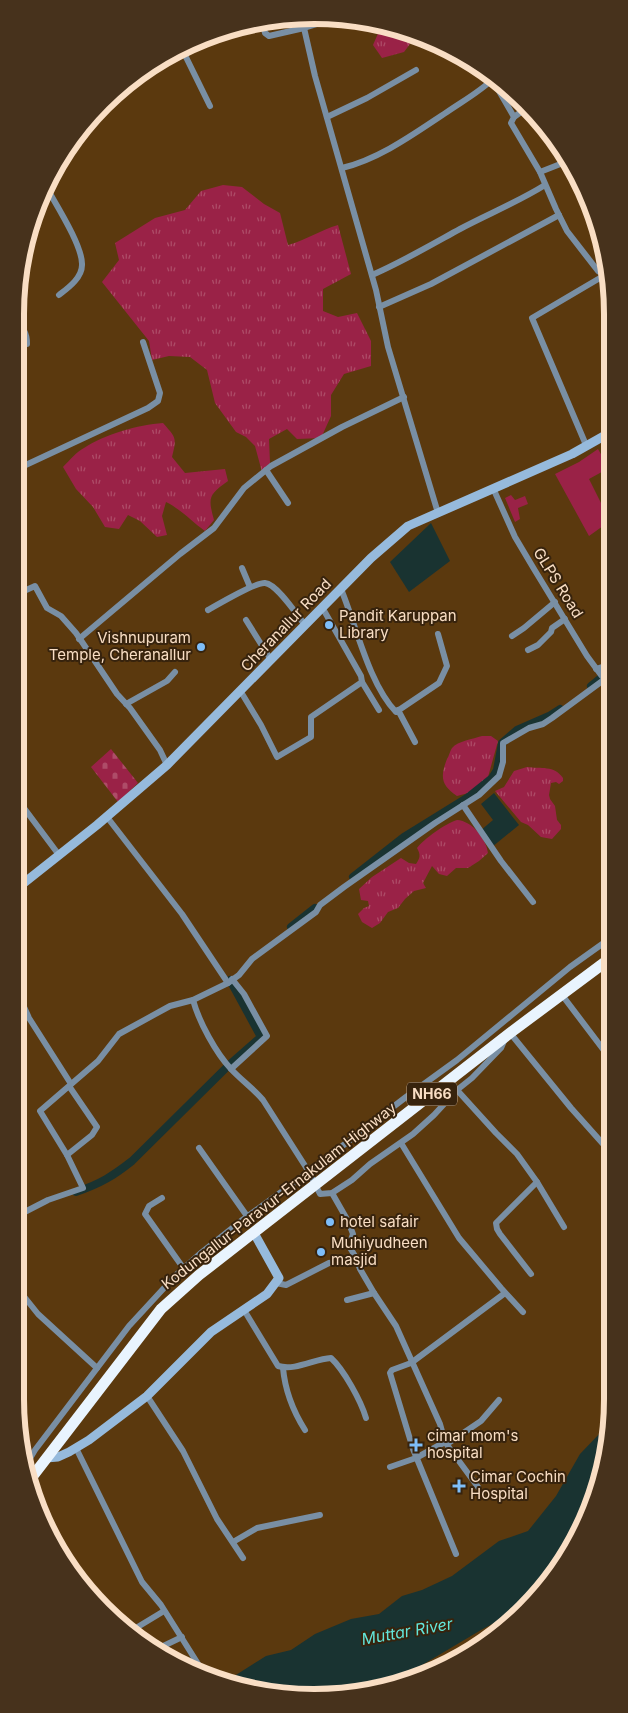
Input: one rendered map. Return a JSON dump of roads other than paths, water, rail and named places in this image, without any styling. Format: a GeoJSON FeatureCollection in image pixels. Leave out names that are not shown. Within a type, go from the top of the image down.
{"type":"FeatureCollection","features":[{"type":"Feature","properties":{"kind":"highway","name":"Kodungallur-Paravur-Ernakulam Highway"},"geometry":{"type":"LineString","coordinates":[[34,1474],[161,1309],[199,1275],[254,1232],[604,963]]}},
{"type":"Feature","properties":{"kind":"main road","name":"Cheranallur Road"},"geometry":{"type":"LineString","coordinates":[[24,883],[107,817],[167,765],[371,558],[408,526],[572,454],[604,436]]}},
{"type":"Feature","properties":{"kind":"main road"},"geometry":{"type":"LineString","coordinates":[[46,1458],[58,1457],[76,1448],[146,1396],[210,1332],[267,1294],[279,1278],[254,1232]]}},
{"type":"Feature","properties":{"kind":"street"},"geometry":{"type":"LineString","coordinates":[[264,28],[265,33],[269,36],[317,24]]}},
{"type":"Feature","properties":{"kind":"street"},"geometry":{"type":"LineString","coordinates":[[304,28],[315,76],[372,275],[388,347],[438,513]]}},
{"type":"Feature","properties":{"kind":"street"},"geometry":{"type":"LineString","coordinates":[[185,54],[210,106]]}},
{"type":"Feature","properties":{"kind":"street"},"geometry":{"type":"LineString","coordinates":[[327,117],[367,98],[416,70]]}},
{"type":"Feature","properties":{"kind":"street"},"geometry":{"type":"LineString","coordinates":[[342,168],[357,164],[392,147],[431,124],[488,82]]}},
{"type":"Feature","properties":{"kind":"street"},"geometry":{"type":"LineString","coordinates":[[500,92],[514,117]]}},
{"type":"Feature","properties":{"kind":"street"},"geometry":{"type":"LineString","coordinates":[[521,112],[514,117],[511,123],[540,172],[567,231],[602,273]]}},
{"type":"Feature","properties":{"kind":"street"},"geometry":{"type":"LineString","coordinates":[[540,172],[562,164]]}},
{"type":"Feature","properties":{"kind":"street"},"geometry":{"type":"LineString","coordinates":[[372,275],[435,244],[461,228],[527,196],[545,185]]}},
{"type":"Feature","properties":{"kind":"street"},"geometry":{"type":"LineString","coordinates":[[50,194],[76,241],[82,265],[78,278],[59,295]]}},
{"type":"Feature","properties":{"kind":"street"},"geometry":{"type":"LineString","coordinates":[[379,307],[431,284],[559,215]]}},
{"type":"Feature","properties":{"kind":"street"},"geometry":{"type":"LineString","coordinates":[[586,445],[532,318],[602,280]]}},
{"type":"Feature","properties":{"kind":"street"},"geometry":{"type":"LineString","coordinates":[[24,328],[27,344]]}},
{"type":"Feature","properties":{"kind":"street"},"geometry":{"type":"LineString","coordinates":[[24,466],[148,408],[158,401],[160,393],[143,342]]}},
{"type":"Feature","properties":{"kind":"street"},"geometry":{"type":"LineString","coordinates":[[80,639],[214,528],[244,488],[271,466],[342,426],[404,397]]}},
{"type":"Feature","properties":{"kind":"street"},"geometry":{"type":"LineString","coordinates":[[266,470],[288,503]]}},
{"type":"Feature","properties":{"kind":"street","name":"GLPS Road"},"geometry":{"type":"LineString","coordinates":[[493,488],[516,538],[603,678]]}},
{"type":"Feature","properties":{"kind":"street"},"geometry":{"type":"LineString","coordinates":[[242,568],[250,588]]}},
{"type":"Feature","properties":{"kind":"street"},"geometry":{"type":"LineString","coordinates":[[208,610],[264,582],[278,591],[305,625]]}},
{"type":"Feature","properties":{"kind":"street"},"geometry":{"type":"LineString","coordinates":[[24,591],[35,586],[47,608],[61,616],[80,639],[160,750],[167,765]]}},
{"type":"Feature","properties":{"kind":"street"},"geometry":{"type":"LineString","coordinates":[[341,589],[352,614],[367,661],[389,704],[396,712],[439,683],[447,666],[438,634]]}},
{"type":"Feature","properties":{"kind":"street"},"geometry":{"type":"LineString","coordinates":[[512,636],[555,602]]}},
{"type":"Feature","properties":{"kind":"street"},"geometry":{"type":"LineString","coordinates":[[322,607],[378,710]]}},
{"type":"Feature","properties":{"kind":"street"},"geometry":{"type":"LineString","coordinates":[[528,650],[538,645],[551,632],[552,628],[566,619]]}},
{"type":"Feature","properties":{"kind":"street"},"geometry":{"type":"LineString","coordinates":[[246,620],[271,660]]}},
{"type":"Feature","properties":{"kind":"street"},"geometry":{"type":"LineString","coordinates":[[596,669],[604,666]]}},
{"type":"Feature","properties":{"kind":"street"},"geometry":{"type":"LineString","coordinates":[[126,704],[167,681],[175,672]]}},
{"type":"Feature","properties":{"kind":"street"},"geometry":{"type":"LineString","coordinates":[[24,1213],[48,1200],[83,1188],[67,1155],[40,1111],[98,1061],[119,1034],[170,1006],[193,1000],[239,975],[252,959],[316,912],[320,905],[344,887],[479,795],[499,776],[503,762],[504,743],[528,728],[543,724],[603,678]]}},
{"type":"Feature","properties":{"kind":"street"},"geometry":{"type":"LineString","coordinates":[[241,692],[261,725],[277,757],[310,737],[311,717],[316,712],[362,682]]}},
{"type":"Feature","properties":{"kind":"street"},"geometry":{"type":"LineString","coordinates":[[398,710],[415,742]]}},
{"type":"Feature","properties":{"kind":"street"},"geometry":{"type":"LineString","coordinates":[[463,806],[501,861],[533,902]]}},
{"type":"Feature","properties":{"kind":"street"},"geometry":{"type":"LineString","coordinates":[[24,808],[59,855]]}},
{"type":"Feature","properties":{"kind":"street"},"geometry":{"type":"LineString","coordinates":[[107,817],[182,914],[230,981],[244,994],[267,1036],[230,1067]]}},
{"type":"Feature","properties":{"kind":"street"},"geometry":{"type":"LineString","coordinates":[[30,1459],[129,1326],[184,1268],[247,1216],[309,1172],[406,1096],[457,1060],[570,967],[604,943]]}},
{"type":"Feature","properties":{"kind":"street"},"geometry":{"type":"LineString","coordinates":[[562,995],[604,1050]]}},
{"type":"Feature","properties":{"kind":"street"},"geometry":{"type":"LineString","coordinates":[[193,1000],[195,1008],[211,1039],[230,1067],[263,1100],[309,1172],[320,1194],[332,1193],[352,1180],[434,1115],[501,1048],[508,1035],[604,1145]]}},
{"type":"Feature","properties":{"kind":"street"},"geometry":{"type":"LineString","coordinates":[[24,1007],[97,1127],[92,1135],[67,1155]]}},
{"type":"Feature","properties":{"kind":"street"},"geometry":{"type":"LineString","coordinates":[[457,1090],[517,1154],[537,1182],[564,1227]]}},
{"type":"Feature","properties":{"kind":"street"},"geometry":{"type":"LineString","coordinates":[[400,1143],[459,1238],[523,1312]]}},
{"type":"Feature","properties":{"kind":"street"},"geometry":{"type":"LineString","coordinates":[[199,1148],[247,1216]]}},
{"type":"Feature","properties":{"kind":"street"},"geometry":{"type":"LineString","coordinates":[[531,1274],[497,1230],[496,1224],[537,1182]]}},
{"type":"Feature","properties":{"kind":"street"},"geometry":{"type":"LineString","coordinates":[[332,1193],[353,1234],[349,1246],[340,1251]]}},
{"type":"Feature","properties":{"kind":"street"},"geometry":{"type":"LineString","coordinates":[[162,1198],[147,1208],[145,1214],[184,1268]]}},
{"type":"Feature","properties":{"kind":"street"},"geometry":{"type":"LineString","coordinates":[[349,1246],[374,1293],[396,1326],[440,1424],[446,1443],[478,1487]]}},
{"type":"Feature","properties":{"kind":"street"},"geometry":{"type":"LineString","coordinates":[[276,1283],[286,1285],[329,1262]]}},
{"type":"Feature","properties":{"kind":"street"},"geometry":{"type":"LineString","coordinates":[[347,1300],[374,1293]]}},
{"type":"Feature","properties":{"kind":"street"},"geometry":{"type":"LineString","coordinates":[[456,1554],[416,1458],[390,1376],[392,1370],[411,1363],[505,1293]]}},
{"type":"Feature","properties":{"kind":"street"},"geometry":{"type":"LineString","coordinates":[[24,1296],[38,1314],[97,1368]]}},
{"type":"Feature","properties":{"kind":"street"},"geometry":{"type":"LineString","coordinates":[[244,1310],[278,1366],[283,1368],[295,1366],[324,1358],[331,1358],[336,1362],[349,1382],[366,1418]]}},
{"type":"Feature","properties":{"kind":"street"},"geometry":{"type":"LineString","coordinates":[[283,1368],[292,1406],[305,1430]]}},
{"type":"Feature","properties":{"kind":"street"},"geometry":{"type":"LineString","coordinates":[[146,1396],[183,1452],[217,1519],[243,1558]]}},
{"type":"Feature","properties":{"kind":"street"},"geometry":{"type":"LineString","coordinates":[[390,1468],[446,1443],[481,1421],[499,1400]]}},
{"type":"Feature","properties":{"kind":"street"},"geometry":{"type":"LineString","coordinates":[[76,1448],[142,1582],[182,1637],[199,1665]]}},
{"type":"Feature","properties":{"kind":"street"},"geometry":{"type":"LineString","coordinates":[[233,1542],[257,1528],[320,1515]]}},
{"type":"Feature","properties":{"kind":"street"},"geometry":{"type":"LineString","coordinates":[[136,1628],[164,1611]]}},
{"type":"Feature","properties":{"kind":"street"},"geometry":{"type":"LineString","coordinates":[[163,1646],[182,1637]]}},
{"type":"Feature","properties":{"kind":"water"},"geometry":{"type":"Polygon","coordinates":[[[431,523],[450,561],[409,592],[390,562],[431,523]]]}},
{"type":"Feature","properties":{"kind":"water"},"geometry":{"type":"Polygon","coordinates":[[[494,793],[519,825],[492,847],[480,831],[493,820],[481,804],[494,793]]]}},
{"type":"Feature","properties":{"kind":"water","name":"Muttar River"},"geometry":{"type":"Polygon","coordinates":[[[603,1430],[599,1456],[589,1492],[574,1527],[544,1576],[504,1618],[412,1671],[371,1684],[333,1689],[295,1689],[257,1684],[232,1677],[266,1656],[291,1650],[315,1634],[351,1619],[379,1614],[402,1596],[422,1590],[452,1576],[499,1541],[528,1531],[556,1496],[580,1454],[603,1430]]]}},
{"type":"Feature","properties":{"kind":"waterway"},"geometry":{"type":"LineString","coordinates":[[591,686],[604,675]]}},
{"type":"Feature","properties":{"kind":"waterway"},"geometry":{"type":"LineString","coordinates":[[353,877],[404,837],[467,798],[492,778],[497,770],[502,743],[517,730],[560,709]]}},
{"type":"Feature","properties":{"kind":"waterway"},"geometry":{"type":"LineString","coordinates":[[291,927],[315,908]]}},
{"type":"Feature","properties":{"kind":"waterway"},"geometry":{"type":"LineString","coordinates":[[76,1192],[106,1179],[132,1161],[229,1065],[261,1037],[230,980]]}},
{"type":"Feature","properties":{"kind":"place","name":"Pandit Karuppan Library"},"geometry":{"type":"Point","coordinates":[329,625]}},
{"type":"Feature","properties":{"kind":"place","name":"Vishnupuram Temple, Cheranallur"},"geometry":{"type":"Point","coordinates":[201,647]}},
{"type":"Feature","properties":{"kind":"place","name":"hotel safair"},"geometry":{"type":"Point","coordinates":[330,1222]}},
{"type":"Feature","properties":{"kind":"place","name":"Muhiyudheen masjid"},"geometry":{"type":"Point","coordinates":[321,1252]}},
{"type":"Feature","properties":{"kind":"place","name":"cimar mom's hospital"},"geometry":{"type":"Point","coordinates":[416,1445]}},
{"type":"Feature","properties":{"kind":"place","name":"Cimar Cochin Hospital"},"geometry":{"type":"Point","coordinates":[459,1486]}}]}
